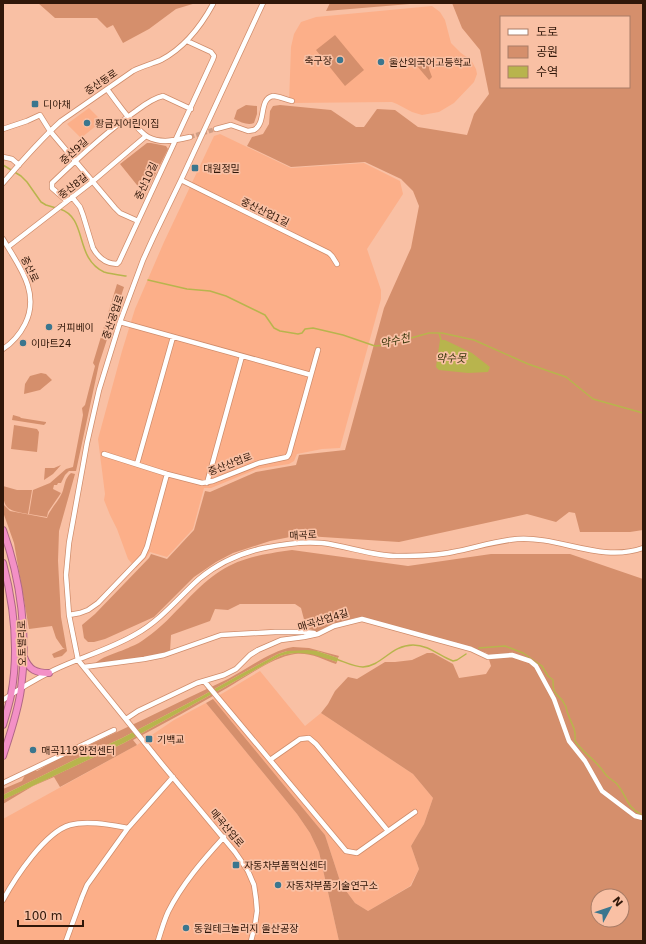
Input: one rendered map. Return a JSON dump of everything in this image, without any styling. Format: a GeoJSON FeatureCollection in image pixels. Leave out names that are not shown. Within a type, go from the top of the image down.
{"type":"FeatureCollection","features":[{"type":"Feature","properties":{"kind":"highway","name":"오토밸리로"},"geometry":{"type":"LineString","coordinates":[[3,530],[15,573],[19,594],[24,656],[21,689],[16,714],[3,756]]}},
{"type":"Feature","properties":{"kind":"highway","name":"오토밸리로"},"geometry":{"type":"LineString","coordinates":[[3,563],[8,582],[14,635],[14,660],[11,694],[3,725]]}},
{"type":"Feature","properties":{"kind":"highway"},"geometry":{"type":"LineString","coordinates":[[24,656],[30,668],[35,671],[49,673]]}},
{"type":"Feature","properties":{"kind":"street","name":"중산공업로"},"geometry":{"type":"LineString","coordinates":[[78,660],[69,615],[66,575],[72,522],[99,390],[120,322],[143,260],[264,3]]}},
{"type":"Feature","properties":{"kind":"street","name":"중산동로"},"geometry":{"type":"LineString","coordinates":[[3,183],[19,164],[61,121],[133,71],[160,60],[187,41],[213,4]]}},
{"type":"Feature","properties":{"kind":"street","name":"중산10길"},"geometry":{"type":"LineString","coordinates":[[72,197],[80,207],[93,248],[101,259],[106,262],[114,264],[119,262],[191,109],[214,56],[211,52],[187,41]]}},
{"type":"Feature","properties":{"kind":"street"},"geometry":{"type":"LineString","coordinates":[[107,89],[146,136],[163,141],[175,141],[190,137]]}},
{"type":"Feature","properties":{"kind":"street","name":"중산9길"},"geometry":{"type":"LineString","coordinates":[[67,201],[52,188],[51,185],[75,161],[128,116],[150,101],[162,96],[191,109]]}},
{"type":"Feature","properties":{"kind":"street"},"geometry":{"type":"LineString","coordinates":[[216,129],[232,125],[248,131],[254,130],[260,124],[264,105],[269,98],[275,96],[292,100]]}},
{"type":"Feature","properties":{"kind":"street"},"geometry":{"type":"LineString","coordinates":[[3,129],[27,122],[40,115],[50,131],[115,208],[120,213],[138,221]]}},
{"type":"Feature","properties":{"kind":"street","name":"중산8길"},"geometry":{"type":"LineString","coordinates":[[8,247],[92,182],[146,136]]}},
{"type":"Feature","properties":{"kind":"street"},"geometry":{"type":"LineString","coordinates":[[3,157],[12,159],[19,164]]}},
{"type":"Feature","properties":{"kind":"street","name":"중산산업1길"},"geometry":{"type":"LineString","coordinates":[[181,180],[329,253],[337,264]]}},
{"type":"Feature","properties":{"kind":"street","name":"중산로"},"geometry":{"type":"LineString","coordinates":[[3,239],[27,280],[31,301],[28,318],[24,326],[12,342],[3,349]]}},
{"type":"Feature","properties":{"kind":"street"},"geometry":{"type":"LineString","coordinates":[[120,322],[311,375]]}},
{"type":"Feature","properties":{"kind":"street"},"geometry":{"type":"LineString","coordinates":[[137,464],[173,337]]}},
{"type":"Feature","properties":{"kind":"street","name":"중산산업로"},"geometry":{"type":"LineString","coordinates":[[104,454],[167,474],[202,483],[207,483],[259,463],[287,457],[318,350]]}},
{"type":"Feature","properties":{"kind":"street"},"geometry":{"type":"LineString","coordinates":[[207,483],[242,356]]}},
{"type":"Feature","properties":{"kind":"street"},"geometry":{"type":"LineString","coordinates":[[69,615],[84,612],[98,602],[143,556],[147,547],[167,474]]}},
{"type":"Feature","properties":{"kind":"street","name":"매곡로"},"geometry":{"type":"LineString","coordinates":[[3,700],[49,673],[138,633],[162,616],[199,579],[232,559],[264,548],[293,543],[316,542],[382,555],[422,555],[450,553],[503,541],[529,538],[546,540],[608,554],[629,552],[643,548]]}},
{"type":"Feature","properties":{"kind":"street","name":"매곡산업4길"},"geometry":{"type":"LineString","coordinates":[[126,719],[138,711],[197,683],[206,682],[236,669],[250,655],[281,640],[318,634],[334,626],[362,619],[471,649],[488,657],[512,655],[530,660],[536,666],[554,699],[569,741],[585,761],[602,791],[635,816],[643,818]]}},
{"type":"Feature","properties":{"kind":"street"},"geometry":{"type":"LineString","coordinates":[[84,667],[164,655],[221,635],[275,632],[304,632],[318,634]]}},
{"type":"Feature","properties":{"kind":"street"},"geometry":{"type":"LineString","coordinates":[[78,660],[126,719]]}},
{"type":"Feature","properties":{"kind":"street"},"geometry":{"type":"LineString","coordinates":[[206,682],[346,851],[357,853],[415,812]]}},
{"type":"Feature","properties":{"kind":"street","name":"매곡산업로"},"geometry":{"type":"LineString","coordinates":[[126,719],[172,777],[242,860],[254,885],[256,911],[254,932],[251,941]]}},
{"type":"Feature","properties":{"kind":"street"},"geometry":{"type":"LineString","coordinates":[[3,783],[114,730]]}},
{"type":"Feature","properties":{"kind":"street"},"geometry":{"type":"LineString","coordinates":[[270,760],[300,739],[309,738],[316,744],[388,831]]}},
{"type":"Feature","properties":{"kind":"street"},"geometry":{"type":"LineString","coordinates":[[66,941],[87,885],[128,828],[172,777]]}},
{"type":"Feature","properties":{"kind":"street"},"geometry":{"type":"LineString","coordinates":[[3,900],[26,862],[52,835],[63,827],[80,823],[128,828]]}},
{"type":"Feature","properties":{"kind":"street"},"geometry":{"type":"LineString","coordinates":[[158,941],[167,913],[178,894],[205,858],[224,837]]}},
{"type":"Feature","properties":{"kind":"shaded area","name":"울산외국어고등학교"},"geometry":{"type":"Polygon","coordinates":[[[432,6],[440,12],[445,20],[451,43],[471,60],[476,69],[477,74],[474,82],[454,103],[439,112],[422,115],[412,112],[392,102],[289,103],[291,47],[294,34],[301,22],[316,17],[432,6]]]}},
{"type":"Feature","properties":{"kind":"shaded area"},"geometry":{"type":"Polygon","coordinates":[[[89,108],[102,121],[81,138],[67,124],[89,108]]]}},
{"type":"Feature","properties":{"kind":"shaded area"},"geometry":{"type":"Polygon","coordinates":[[[220,134],[291,168],[364,163],[400,181],[403,194],[367,249],[381,290],[381,299],[340,448],[322,449],[297,454],[294,461],[289,464],[257,469],[211,488],[204,488],[193,529],[167,557],[150,552],[136,568],[128,559],[104,500],[105,494],[98,439],[135,309],[164,242],[214,136],[220,134]]]}},
{"type":"Feature","properties":{"kind":"shaded area"},"geometry":{"type":"Polygon","coordinates":[[[260,671],[305,726],[321,713],[413,774],[433,798],[424,824],[411,846],[419,869],[410,886],[368,911],[355,903],[341,884],[325,835],[213,699],[260,671]]]}},
{"type":"Feature","properties":{"kind":"shaded area"},"geometry":{"type":"Polygon","coordinates":[[[206,703],[297,814],[310,833],[319,852],[339,941],[3,941],[3,819],[137,745],[174,720],[206,703]]]}},
{"type":"Feature","properties":{"kind":"green space"},"geometry":{"type":"Polygon","coordinates":[[[38,3],[196,3],[176,9],[149,29],[123,43],[113,25],[107,28],[97,18],[55,18],[38,3]]]}},
{"type":"Feature","properties":{"kind":"green space"},"geometry":{"type":"Polygon","coordinates":[[[330,3],[422,3],[326,11],[330,3]]]}},
{"type":"Feature","properties":{"kind":"green space"},"geometry":{"type":"Polygon","coordinates":[[[452,3],[643,3],[643,530],[630,532],[580,532],[575,513],[569,512],[556,522],[527,514],[399,542],[307,536],[290,537],[270,541],[233,553],[216,562],[194,577],[154,617],[105,639],[88,642],[84,638],[82,625],[95,614],[149,558],[151,554],[167,559],[194,530],[205,491],[210,492],[256,472],[296,465],[299,455],[345,450],[384,308],[411,248],[419,206],[413,191],[401,179],[365,162],[291,167],[247,146],[252,137],[263,134],[269,124],[270,111],[273,106],[280,105],[331,110],[356,127],[364,127],[377,109],[395,110],[418,127],[467,135],[474,114],[489,94],[480,50],[462,28],[452,3]]]}},
{"type":"Feature","properties":{"kind":"green space","name":"축구장"},"geometry":{"type":"Polygon","coordinates":[[[335,35],[364,70],[345,86],[316,50],[335,35]]]}},
{"type":"Feature","properties":{"kind":"green space"},"geometry":{"type":"Polygon","coordinates":[[[428,57],[429,69],[432,77],[429,80],[417,66],[428,57]]]}},
{"type":"Feature","properties":{"kind":"green space"},"geometry":{"type":"Polygon","coordinates":[[[246,105],[257,106],[257,114],[254,123],[252,124],[247,124],[234,119],[237,110],[246,105]]]}},
{"type":"Feature","properties":{"kind":"green space"},"geometry":{"type":"Polygon","coordinates":[[[147,143],[166,146],[168,149],[145,195],[120,164],[147,143]]]}},
{"type":"Feature","properties":{"kind":"green space"},"geometry":{"type":"Polygon","coordinates":[[[117,284],[124,287],[99,364],[76,471],[69,471],[61,483],[54,485],[53,489],[61,493],[48,512],[47,517],[29,514],[33,490],[50,483],[66,469],[73,467],[83,415],[82,408],[85,405],[95,366],[93,363],[117,284]]]}},
{"type":"Feature","properties":{"kind":"green space"},"geometry":{"type":"Polygon","coordinates":[[[41,373],[46,374],[52,380],[40,390],[24,394],[25,384],[30,376],[41,373]]]}},
{"type":"Feature","properties":{"kind":"green space"},"geometry":{"type":"Polygon","coordinates":[[[13,415],[46,423],[44,425],[12,420],[13,415]]]}},
{"type":"Feature","properties":{"kind":"green space"},"geometry":{"type":"Polygon","coordinates":[[[14,425],[37,429],[39,432],[37,452],[11,449],[14,425]]]}},
{"type":"Feature","properties":{"kind":"green space"},"geometry":{"type":"Polygon","coordinates":[[[61,465],[53,474],[44,480],[45,468],[54,468],[61,465]]]}},
{"type":"Feature","properties":{"kind":"green space"},"geometry":{"type":"Polygon","coordinates":[[[71,473],[75,474],[59,531],[58,561],[61,617],[67,651],[62,656],[54,658],[52,654],[65,648],[63,648],[56,638],[52,626],[29,629],[14,543],[3,512],[3,504],[10,511],[47,518],[71,473]]]}},
{"type":"Feature","properties":{"kind":"green space"},"geometry":{"type":"Polygon","coordinates":[[[3,486],[17,490],[32,490],[28,514],[15,511],[7,507],[4,500],[3,486]]]}},
{"type":"Feature","properties":{"kind":"green space"},"geometry":{"type":"Polygon","coordinates":[[[292,550],[408,566],[491,554],[570,554],[643,579],[643,941],[339,941],[319,852],[310,833],[297,814],[206,703],[213,699],[325,835],[341,884],[355,903],[368,911],[411,886],[419,869],[411,846],[424,824],[433,798],[413,774],[321,713],[335,691],[348,677],[357,679],[385,662],[412,660],[427,653],[433,653],[453,664],[459,678],[486,674],[491,666],[487,653],[439,638],[360,617],[317,632],[306,627],[301,608],[295,604],[240,604],[228,610],[215,609],[210,621],[171,635],[170,651],[144,658],[95,664],[106,656],[126,649],[142,641],[167,621],[199,588],[222,570],[246,559],[292,550]]]}},
{"type":"Feature","properties":{"kind":"green space"},"geometry":{"type":"Polygon","coordinates":[[[293,647],[309,648],[339,656],[338,658],[317,651],[287,651],[278,654],[122,738],[3,795],[3,789],[22,781],[26,773],[34,770],[37,771],[54,761],[228,679],[276,652],[293,647]]]}},
{"type":"Feature","properties":{"kind":"green space"},"geometry":{"type":"Polygon","coordinates":[[[301,652],[315,654],[337,662],[336,664],[316,656],[305,654],[295,654],[278,659],[133,740],[137,745],[60,787],[54,777],[33,786],[3,804],[3,800],[124,743],[280,656],[301,652]]]}},
{"type":"Feature","properties":{"kind":"water","name":"약수못"},"geometry":{"type":"Polygon","coordinates":[[[440,340],[445,340],[472,353],[490,367],[488,372],[468,373],[439,370],[436,367],[440,340]]]}},
{"type":"Feature","properties":{"kind":"water"},"geometry":{"type":"Polygon","coordinates":[[[287,651],[317,651],[338,658],[337,662],[315,655],[302,653],[280,656],[124,743],[3,800],[3,795],[122,738],[278,654],[287,651]]]}},
{"type":"Feature","properties":{"kind":"waterway"},"geometry":{"type":"LineString","coordinates":[[3,165],[21,176],[41,202],[56,208]]}},
{"type":"Feature","properties":{"kind":"waterway"},"geometry":{"type":"LineString","coordinates":[[60,209],[69,214],[74,221],[88,258],[95,266],[104,272],[126,276]]}},
{"type":"Feature","properties":{"kind":"waterway","name":"약수천"},"geometry":{"type":"LineString","coordinates":[[148,280],[187,289],[210,291],[226,296],[265,315],[274,328],[280,331],[298,334],[302,333],[305,329],[313,328],[343,335],[375,346],[386,345],[429,333],[442,333],[474,340],[528,364],[566,377],[593,399],[643,413]]}},
{"type":"Feature","properties":{"kind":"waterway","name":"약수천"},"geometry":{"type":"LineString","coordinates":[[439,333],[441,340]]}},
{"type":"Feature","properties":{"kind":"waterway"},"geometry":{"type":"LineString","coordinates":[[336,659],[360,667],[370,666],[399,648],[413,645],[419,645],[453,661],[466,654]]}},
{"type":"Feature","properties":{"kind":"waterway"},"geometry":{"type":"LineString","coordinates":[[479,648],[505,646],[523,653],[542,666],[548,676],[553,680],[555,693],[566,706],[567,713],[574,729],[575,741],[607,776],[617,784],[632,808],[642,815]]}},
{"type":"Feature","properties":{"kind":"tunnel"},"geometry":{"type":"LineString","coordinates":[[190,137],[216,129]]}},
{"type":"Feature","properties":{"kind":"place","name":"축구장"},"geometry":{"type":"Point","coordinates":[340,60]}},
{"type":"Feature","properties":{"kind":"place","name":"울산외국어고등학교"},"geometry":{"type":"Point","coordinates":[381,62]}},
{"type":"Feature","properties":{"kind":"place","name":"디아채"},"geometry":{"type":"Point","coordinates":[35,104]}},
{"type":"Feature","properties":{"kind":"place","name":"황금지어린이집"},"geometry":{"type":"Point","coordinates":[87,123]}},
{"type":"Feature","properties":{"kind":"place","name":"대원정밀"},"geometry":{"type":"Point","coordinates":[195,168]}},
{"type":"Feature","properties":{"kind":"place","name":"커피베이"},"geometry":{"type":"Point","coordinates":[49,327]}},
{"type":"Feature","properties":{"kind":"place","name":"이마트24"},"geometry":{"type":"Point","coordinates":[23,343]}},
{"type":"Feature","properties":{"kind":"place","name":"기백교"},"geometry":{"type":"Point","coordinates":[149,739]}},
{"type":"Feature","properties":{"kind":"place","name":"매곡119안전센터"},"geometry":{"type":"Point","coordinates":[33,750]}},
{"type":"Feature","properties":{"kind":"place","name":"자동차부품혁신센터"},"geometry":{"type":"Point","coordinates":[236,865]}},
{"type":"Feature","properties":{"kind":"place","name":"자동차부품기술연구소"},"geometry":{"type":"Point","coordinates":[278,885]}},
{"type":"Feature","properties":{"kind":"place","name":"동원테크놀러지 울산공장"},"geometry":{"type":"Point","coordinates":[186,928]}}]}
